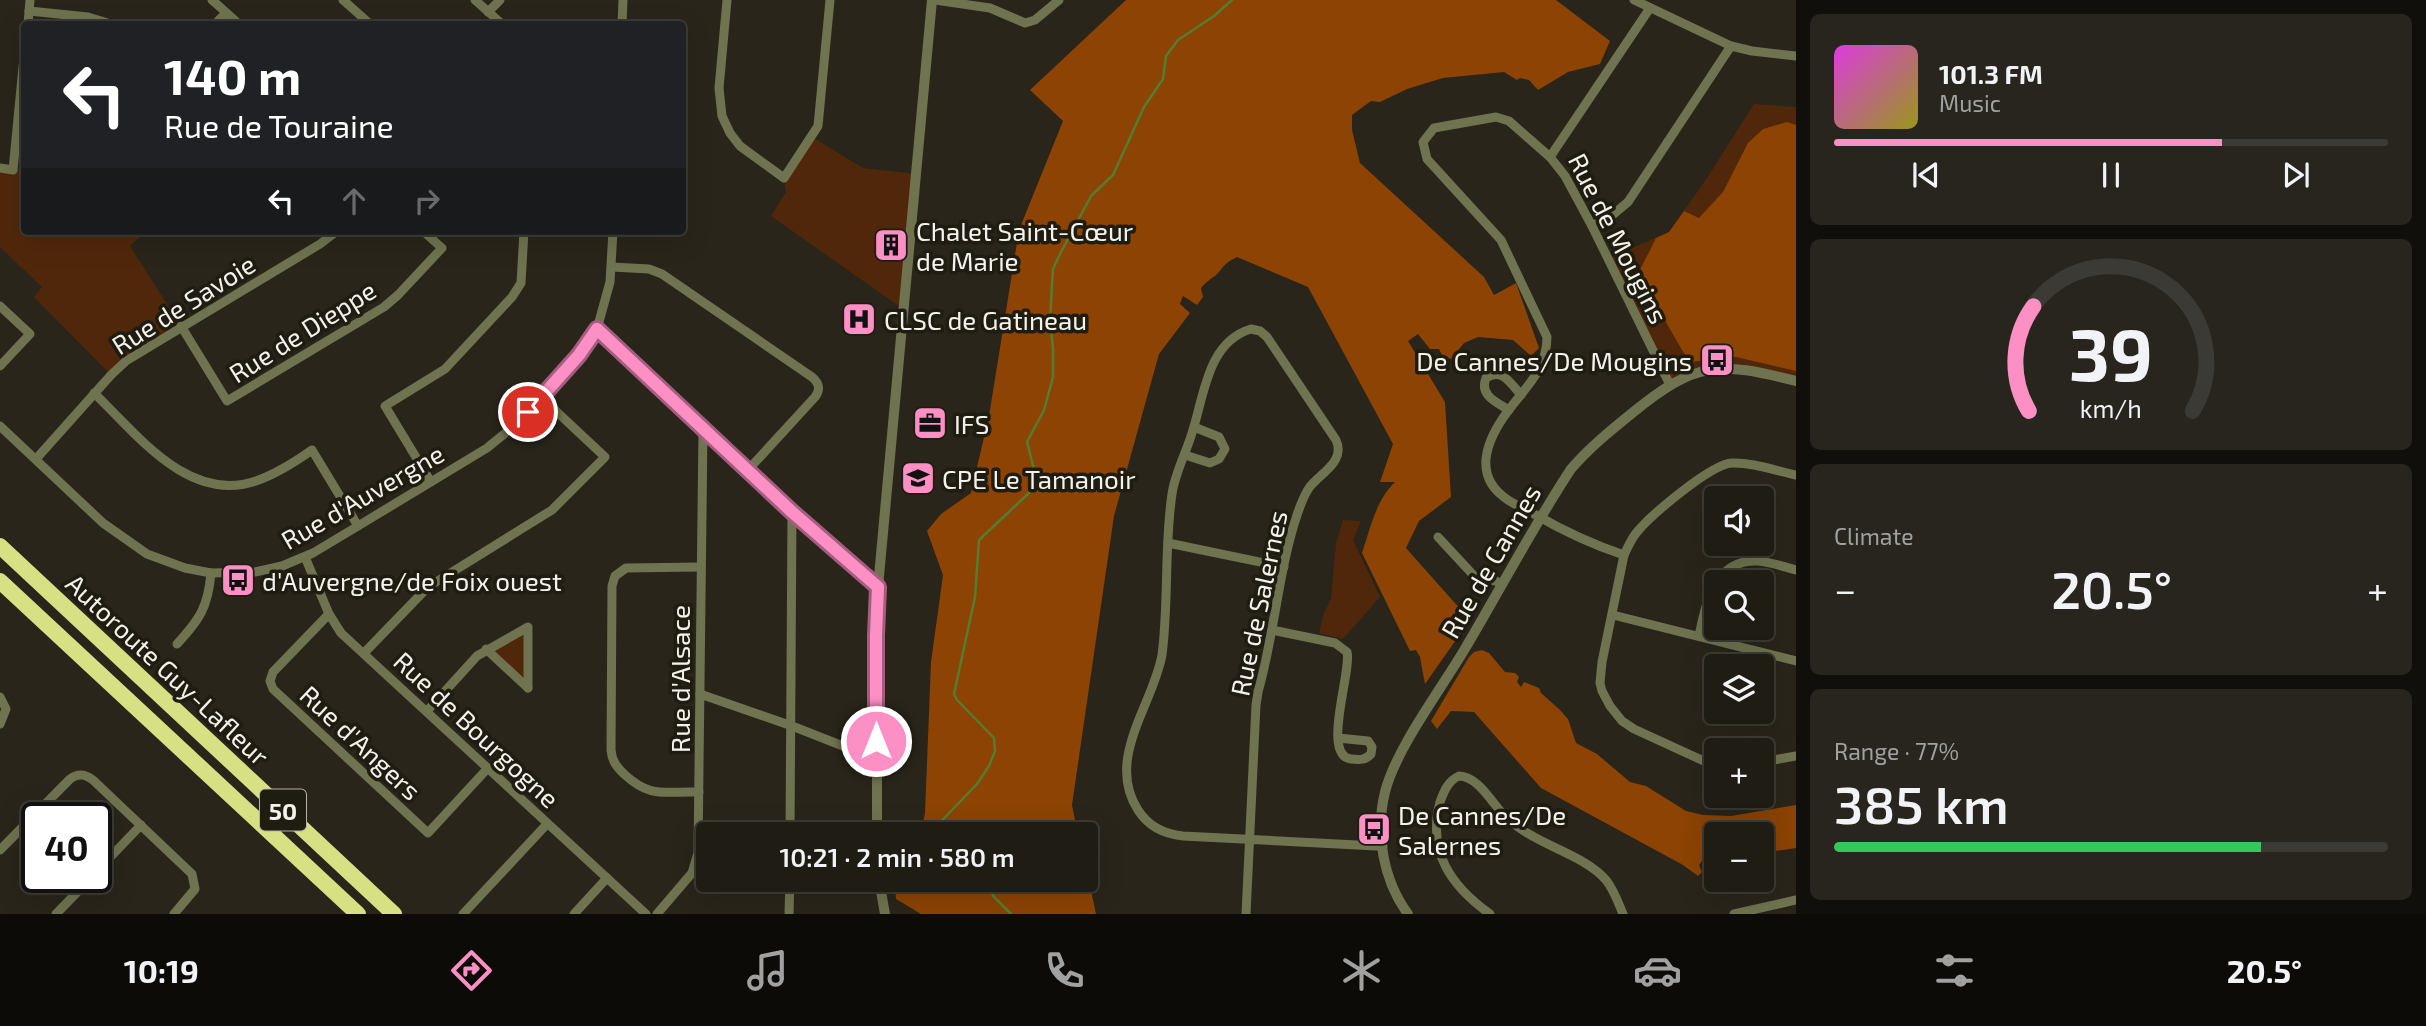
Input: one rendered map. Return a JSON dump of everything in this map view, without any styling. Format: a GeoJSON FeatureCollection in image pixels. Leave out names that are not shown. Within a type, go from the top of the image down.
{"type":"FeatureCollection","features":[{"type":"Feature","properties":{"kind":"highway","name":"Autoroute Guy-Lafleur"},"geometry":{"type":"LineString","coordinates":[[0,546],[394,914]]}},
{"type":"Feature","properties":{"kind":"highway","name":"Autoroute Guy-Lafleur"},"geometry":{"type":"LineString","coordinates":[[0,581],[358,914]]}},
{"type":"Feature","properties":{"kind":"street"},"geometry":{"type":"LineString","coordinates":[[28,21],[30,0]]}},
{"type":"Feature","properties":{"kind":"street"},"geometry":{"type":"LineString","coordinates":[[212,0],[235,21]]}},
{"type":"Feature","properties":{"kind":"street"},"geometry":{"type":"LineString","coordinates":[[343,0],[367,21]]}},
{"type":"Feature","properties":{"kind":"street"},"geometry":{"type":"LineString","coordinates":[[475,0],[498,21]]}},
{"type":"Feature","properties":{"kind":"street"},"geometry":{"type":"LineString","coordinates":[[488,12],[500,0]]}},
{"type":"Feature","properties":{"kind":"street"},"geometry":{"type":"LineString","coordinates":[[622,21],[623,0]]}},
{"type":"Feature","properties":{"kind":"street"},"geometry":{"type":"LineString","coordinates":[[727,0],[719,88],[722,116],[740,146],[784,178],[818,126],[830,0]]}},
{"type":"Feature","properties":{"kind":"street"},"geometry":{"type":"LineString","coordinates":[[877,822],[878,587],[933,0],[990,8],[1025,23],[1035,20],[1059,0]]}},
{"type":"Feature","properties":{"kind":"street"},"geometry":{"type":"LineString","coordinates":[[1634,0],[1731,46],[1796,56]]}},
{"type":"Feature","properties":{"kind":"street","name":"Rue de Mougins"},"geometry":{"type":"LineString","coordinates":[[1650,8],[1550,157],[1565,176],[1592,226],[1670,385]]}},
{"type":"Feature","properties":{"kind":"street"},"geometry":{"type":"LineString","coordinates":[[29,11],[88,17],[101,21]]}},
{"type":"Feature","properties":{"kind":"street"},"geometry":{"type":"LineString","coordinates":[[218,21],[226,13]]}},
{"type":"Feature","properties":{"kind":"street"},"geometry":{"type":"LineString","coordinates":[[1592,226],[1610,217],[1628,202],[1731,46]]}},
{"type":"Feature","properties":{"kind":"street"},"geometry":{"type":"LineString","coordinates":[[0,168],[13,170],[21,88]]}},
{"type":"Feature","properties":{"kind":"street"},"geometry":{"type":"LineString","coordinates":[[1550,157],[1509,121],[1496,117],[1434,128],[1423,142],[1427,159],[1501,240],[1545,330],[1545,360],[1496,428],[1488,445],[1485,464],[1495,488],[1501,495],[1578,539],[1624,555]]}},
{"type":"Feature","properties":{"kind":"street","name":"Rue de Savoie"},"geometry":{"type":"LineString","coordinates":[[36,459],[94,393],[127,361],[331,235]]}},
{"type":"Feature","properties":{"kind":"street","name":"Rue de Dieppe"},"geometry":{"type":"LineString","coordinates":[[181,326],[227,401],[391,302],[442,248],[428,235]]}},
{"type":"Feature","properties":{"kind":"street"},"geometry":{"type":"LineString","coordinates":[[431,482],[385,405],[445,369],[512,297],[520,283],[524,235]]}},
{"type":"Feature","properties":{"kind":"street","name":"Rue d'Auvergne"},"geometry":{"type":"LineString","coordinates":[[0,426],[103,523],[136,548],[172,564],[211,573],[255,572],[282,566],[305,557],[488,448],[542,398],[597,329],[606,303],[612,267],[613,235]]}},
{"type":"Feature","properties":{"kind":"street"},"geometry":{"type":"LineString","coordinates":[[612,267],[649,269],[662,274],[812,377],[818,384],[816,397],[748,470]]}},
{"type":"Feature","properties":{"kind":"street"},"geometry":{"type":"LineString","coordinates":[[0,306],[30,334],[0,366]]}},
{"type":"Feature","properties":{"kind":"street"},"geometry":{"type":"LineString","coordinates":[[597,329],[792,512],[878,587]]}},
{"type":"Feature","properties":{"kind":"street","name":"Rue de Salernes"},"geometry":{"type":"LineString","coordinates":[[1250,839],[1258,692],[1292,529],[1302,500],[1315,481],[1334,463],[1338,450],[1336,440],[1264,334],[1255,330],[1246,331],[1224,348],[1207,379],[1173,490],[1162,656],[1133,734],[1128,757],[1129,792],[1142,816],[1161,831],[1183,836],[1383,846]]}},
{"type":"Feature","properties":{"kind":"street","name":"Rue de Cannes"},"geometry":{"type":"LineString","coordinates":[[1408,914],[1396,897],[1387,874],[1382,811],[1386,789],[1394,767],[1563,480],[1583,455],[1670,385],[1691,374],[1729,368],[1748,369],[1796,381]]}},
{"type":"Feature","properties":{"kind":"street"},"geometry":{"type":"LineString","coordinates":[[1509,410],[1485,392],[1483,387],[1486,378],[1501,374],[1521,395]]}},
{"type":"Feature","properties":{"kind":"street"},"geometry":{"type":"LineString","coordinates":[[94,393],[167,461],[187,475],[205,482],[234,485],[256,481],[312,450],[358,526]]}},
{"type":"Feature","properties":{"kind":"street"},"geometry":{"type":"LineString","coordinates":[[364,653],[428,587],[552,510],[605,457],[542,398]]}},
{"type":"Feature","properties":{"kind":"street"},"geometry":{"type":"LineString","coordinates":[[1185,455],[1210,463],[1219,459],[1225,449],[1219,437],[1194,427]]}},
{"type":"Feature","properties":{"kind":"street","name":"Rue d'Alsace"},"geometry":{"type":"LineString","coordinates":[[657,914],[688,879],[698,862],[703,429]]}},
{"type":"Feature","properties":{"kind":"street"},"geometry":{"type":"LineString","coordinates":[[1704,761],[1622,721],[1602,691],[1600,674],[1624,555],[1631,540],[1645,523],[1718,466],[1740,463],[1796,475]]}},
{"type":"Feature","properties":{"kind":"street"},"geometry":{"type":"LineString","coordinates":[[790,822],[792,512]]}},
{"type":"Feature","properties":{"kind":"street"},"geometry":{"type":"LineString","coordinates":[[1438,537],[1476,578],[1496,581],[1502,585]]}},
{"type":"Feature","properties":{"kind":"street"},"geometry":{"type":"LineString","coordinates":[[1168,543],[1284,567]]}},
{"type":"Feature","properties":{"kind":"street","name":"Rue de Bourgogne"},"geometry":{"type":"LineString","coordinates":[[305,557],[328,614],[341,633],[646,914]]}},
{"type":"Feature","properties":{"kind":"street"},"geometry":{"type":"LineString","coordinates":[[1699,636],[1710,591],[1726,571],[1741,563],[1757,561],[1796,570]]}},
{"type":"Feature","properties":{"kind":"street"},"geometry":{"type":"LineString","coordinates":[[699,792],[647,791],[638,786],[613,761],[612,586],[615,576],[626,568],[700,567]]}},
{"type":"Feature","properties":{"kind":"street"},"geometry":{"type":"LineString","coordinates":[[177,644],[204,609],[210,591],[211,573]]}},
{"type":"Feature","properties":{"kind":"street","name":"Rue d'Angers"},"geometry":{"type":"LineString","coordinates":[[328,614],[273,672],[270,681],[273,689],[428,833],[488,768]]}},
{"type":"Feature","properties":{"kind":"street"},"geometry":{"type":"LineString","coordinates":[[1613,615],[1796,662]]}},
{"type":"Feature","properties":{"kind":"street"},"geometry":{"type":"LineString","coordinates":[[427,711],[477,656],[486,649],[528,627],[528,688],[486,649]]}},
{"type":"Feature","properties":{"kind":"street"},"geometry":{"type":"LineString","coordinates":[[1272,630],[1335,643],[1347,652],[1349,662],[1338,738]]}},
{"type":"Feature","properties":{"kind":"street"},"geometry":{"type":"LineString","coordinates":[[700,694],[876,759]]}},
{"type":"Feature","properties":{"kind":"street"},"geometry":{"type":"LineString","coordinates":[[0,697],[6,709],[0,724]]}},
{"type":"Feature","properties":{"kind":"street"},"geometry":{"type":"LineString","coordinates":[[1774,760],[1796,756]]}},
{"type":"Feature","properties":{"kind":"street"},"geometry":{"type":"LineString","coordinates":[[0,850],[64,784],[79,774],[93,780],[188,869],[194,878],[195,889],[174,914]]}},
{"type":"Feature","properties":{"kind":"street"},"geometry":{"type":"LineString","coordinates":[[1490,914],[1461,890],[1448,873],[1441,855],[1436,825],[1439,806],[1448,784],[1459,776],[1470,778],[1522,831],[1582,862],[1602,876],[1614,893],[1623,914]]}},
{"type":"Feature","properties":{"kind":"street"},"geometry":{"type":"LineString","coordinates":[[463,914],[547,824]]}},
{"type":"Feature","properties":{"kind":"street"},"geometry":{"type":"LineString","coordinates":[[112,855],[141,825]]}},
{"type":"Feature","properties":{"kind":"street"},"geometry":{"type":"LineString","coordinates":[[1246,914],[1250,839]]}},
{"type":"Feature","properties":{"kind":"street"},"geometry":{"type":"LineString","coordinates":[[574,914],[607,878]]}},
{"type":"Feature","properties":{"kind":"street"},"geometry":{"type":"LineString","coordinates":[[789,914],[790,892]]}},
{"type":"Feature","properties":{"kind":"street"},"geometry":{"type":"LineString","coordinates":[[881,892],[885,914]]}},
{"type":"Feature","properties":{"kind":"street"},"geometry":{"type":"LineString","coordinates":[[57,914],[77,893]]}},
{"type":"Feature","properties":{"kind":"street"},"geometry":{"type":"LineString","coordinates":[[1734,914],[1796,900]]}},
{"type":"Feature","properties":{"kind":"shaded area"},"geometry":{"type":"Polygon","coordinates":[[[1126,0],[1556,0],[1610,41],[1600,64],[1568,72],[1538,90],[1529,80],[1517,80],[1504,72],[1443,78],[1407,89],[1380,102],[1371,101],[1352,115],[1352,130],[1360,163],[1484,277],[1494,295],[1516,283],[1539,348],[1531,356],[1513,340],[1478,337],[1464,343],[1451,359],[1443,357],[1439,349],[1430,349],[1418,334],[1408,341],[1445,402],[1451,497],[1419,521],[1406,548],[1470,620],[1425,684],[1420,657],[1416,650],[1410,651],[1362,553],[1378,506],[1395,482],[1380,482],[1393,444],[1308,287],[1237,257],[1201,288],[1203,297],[1197,305],[1183,296],[1180,304],[1190,313],[1159,354],[1114,516],[1072,805],[1075,822],[923,822],[931,662],[943,575],[927,531],[941,514],[971,493],[989,416],[1019,230],[1063,121],[1030,90],[1126,0]]]}},
{"type":"Feature","properties":{"kind":"shaded area"},"geometry":{"type":"Polygon","coordinates":[[[1754,104],[1796,107],[1796,381],[1729,368],[1670,385],[1607,259],[1669,232],[1754,104]]]}},
{"type":"Feature","properties":{"kind":"shaded area"},"geometry":{"type":"Polygon","coordinates":[[[1787,122],[1796,125],[1796,371],[1736,357],[1689,362],[1638,274],[1656,238],[1669,232],[1684,211],[1699,218],[1723,192],[1748,143],[1763,129],[1787,122]]]}},
{"type":"Feature","properties":{"kind":"shaded area"},"geometry":{"type":"Polygon","coordinates":[[[812,137],[863,168],[916,174],[903,309],[771,216],[786,192],[784,178],[812,137]]]}},
{"type":"Feature","properties":{"kind":"shaded area"},"geometry":{"type":"Polygon","coordinates":[[[0,168],[13,170],[21,168],[21,235],[142,235],[130,246],[181,326],[111,375],[34,297],[42,287],[0,247],[0,168]]]}},
{"type":"Feature","properties":{"kind":"shaded area"},"geometry":{"type":"Polygon","coordinates":[[[1343,520],[1361,521],[1353,540],[1380,597],[1343,639],[1319,633],[1331,599],[1336,543],[1343,520]]]}},
{"type":"Feature","properties":{"kind":"shaded area"},"geometry":{"type":"Polygon","coordinates":[[[528,627],[528,688],[486,649],[528,627]]]}},
{"type":"Feature","properties":{"kind":"shaded area"},"geometry":{"type":"Polygon","coordinates":[[[1482,650],[1489,653],[1505,672],[1515,673],[1519,677],[1517,682],[1521,687],[1524,682],[1539,688],[1568,719],[1576,743],[1597,754],[1630,782],[1646,786],[1686,811],[1731,816],[1796,805],[1796,848],[1774,851],[1774,822],[1704,822],[1704,861],[1699,865],[1702,872],[1698,876],[1683,865],[1541,788],[1474,712],[1451,711],[1437,729],[1431,721],[1474,652],[1482,650]]]}},
{"type":"Feature","properties":{"kind":"shaded area"},"geometry":{"type":"Polygon","coordinates":[[[896,892],[1091,892],[1096,914],[921,914],[896,899],[896,892]]]}},
{"type":"Feature","properties":{"kind":"waterway"},"geometry":{"type":"LineString","coordinates":[[940,822],[977,784],[995,751],[994,738],[954,694],[975,597],[979,540],[1029,493],[1036,477],[1027,442],[1044,410],[1053,377],[1050,322],[1053,269],[1091,196],[1113,175],[1144,107],[1163,79],[1166,56],[1178,40],[1214,16],[1232,0]]}},
{"type":"Feature","properties":{"kind":"waterway"},"geometry":{"type":"LineString","coordinates":[[992,892],[1011,914]]}},
{"type":"Feature","properties":{"kind":"place","name":"Chalet Saint-Cœur de Marie"},"geometry":{"type":"Point","coordinates":[891,245]}},
{"type":"Feature","properties":{"kind":"place","name":"CLSC de Gatineau"},"geometry":{"type":"Point","coordinates":[859,319]}},
{"type":"Feature","properties":{"kind":"place","name":"De Cannes/De Mougins"},"geometry":{"type":"Point","coordinates":[1717,360]}},
{"type":"Feature","properties":{"kind":"place","name":"IFS"},"geometry":{"type":"Point","coordinates":[930,423]}},
{"type":"Feature","properties":{"kind":"place","name":"CPE Le Tamanoir"},"geometry":{"type":"Point","coordinates":[918,478]}},
{"type":"Feature","properties":{"kind":"place","name":"d'Auvergne/de Foix ouest"},"geometry":{"type":"Point","coordinates":[238,580]}},
{"type":"Feature","properties":{"kind":"place","name":"De Cannes/De Salernes"},"geometry":{"type":"Point","coordinates":[1374,829]}},
{"type":"Feature","properties":{"kind":"route"},"geometry":{"type":"LineString","coordinates":[[528,412],[579,355],[597,329],[792,512],[878,587],[876,741]]}}]}
